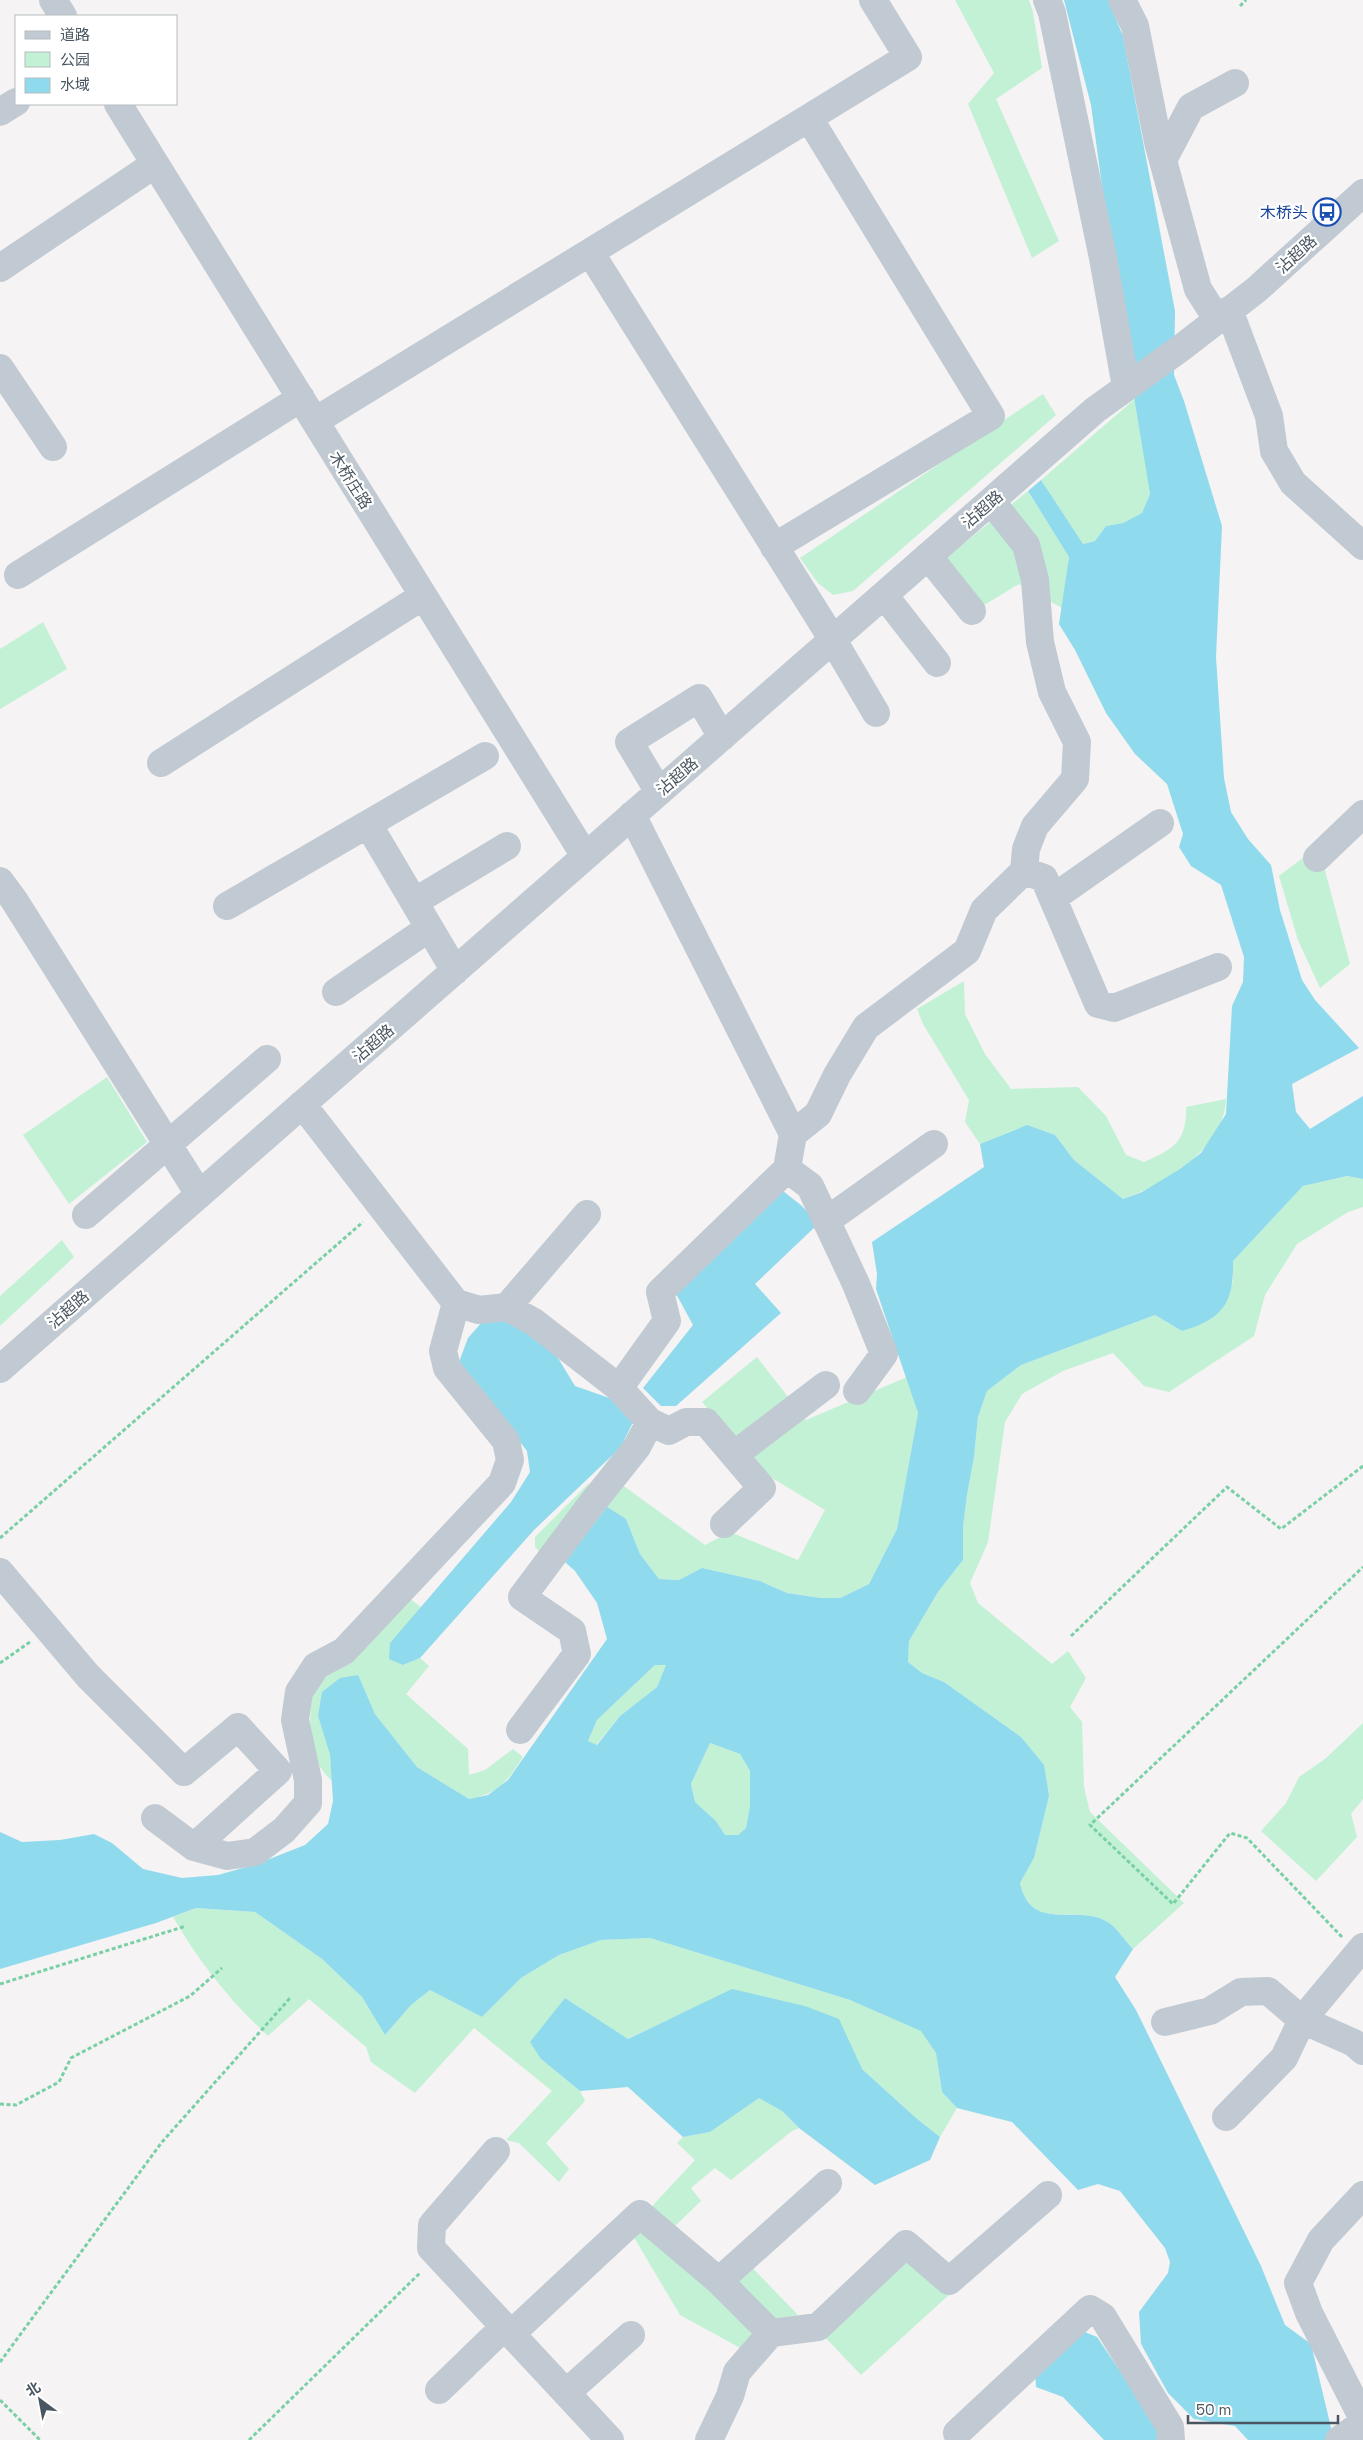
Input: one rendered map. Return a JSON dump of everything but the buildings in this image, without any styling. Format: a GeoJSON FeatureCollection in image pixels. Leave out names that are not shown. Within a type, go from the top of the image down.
{"type":"FeatureCollection","features":[{"type":"Feature","properties":{"kind":"street"},"geometry":{"type":"LineString","coordinates":[[53,0],[62,15]]}},
{"type":"Feature","properties":{"kind":"street"},"geometry":{"type":"LineString","coordinates":[[315,421],[908,57],[873,0]]}},
{"type":"Feature","properties":{"kind":"street"},"geometry":{"type":"LineString","coordinates":[[1047,0],[1052,13],[1129,385]]}},
{"type":"Feature","properties":{"kind":"street"},"geometry":{"type":"LineString","coordinates":[[1122,0],[1135,26],[1163,160],[1198,289],[1223,314],[1269,416],[1274,451],[1293,483],[1363,546]]}},
{"type":"Feature","properties":{"kind":"street"},"geometry":{"type":"LineString","coordinates":[[1163,160],[1191,107],[1235,83]]}},
{"type":"Feature","properties":{"kind":"street"},"geometry":{"type":"LineString","coordinates":[[0,112],[15,103]]}},
{"type":"Feature","properties":{"kind":"street","name":"木桥庄路"},"geometry":{"type":"LineString","coordinates":[[119,105],[585,856]]}},
{"type":"Feature","properties":{"kind":"street"},"geometry":{"type":"LineString","coordinates":[[774,547],[991,416],[809,118]]}},
{"type":"Feature","properties":{"kind":"street"},"geometry":{"type":"LineString","coordinates":[[0,268],[155,164]]}},
{"type":"Feature","properties":{"kind":"street","name":"沾超路"},"geometry":{"type":"LineString","coordinates":[[0,1369],[1095,410],[1256,290],[1363,193]]}},
{"type":"Feature","properties":{"kind":"street"},"geometry":{"type":"LineString","coordinates":[[590,252],[833,640],[876,713]]}},
{"type":"Feature","properties":{"kind":"street"},"geometry":{"type":"LineString","coordinates":[[0,368],[53,446]]}},
{"type":"Feature","properties":{"kind":"street"},"geometry":{"type":"LineString","coordinates":[[18,575],[301,398]]}},
{"type":"Feature","properties":{"kind":"street"},"geometry":{"type":"LineString","coordinates":[[793,1134],[818,1114],[837,1075],[866,1027],[967,951],[984,910],[1024,871],[1026,849],[1035,826],[1075,779],[1077,742],[1052,692],[1040,642],[1035,580],[1026,545],[991,501]]}},
{"type":"Feature","properties":{"kind":"street"},"geometry":{"type":"LineString","coordinates":[[928,556],[972,611]]}},
{"type":"Feature","properties":{"kind":"street"},"geometry":{"type":"LineString","coordinates":[[884,595],[937,663]]}},
{"type":"Feature","properties":{"kind":"street"},"geometry":{"type":"LineString","coordinates":[[161,763],[424,596]]}},
{"type":"Feature","properties":{"kind":"street"},"geometry":{"type":"LineString","coordinates":[[659,792],[629,742],[699,698],[722,737]]}},
{"type":"Feature","properties":{"kind":"street"},"geometry":{"type":"LineString","coordinates":[[227,906],[486,756]]}},
{"type":"Feature","properties":{"kind":"street"},"geometry":{"type":"LineString","coordinates":[[1317,858],[1363,814]]}},
{"type":"Feature","properties":{"kind":"street"},"geometry":{"type":"LineString","coordinates":[[619,1388],[666,1321],[660,1292],[787,1169],[793,1134],[632,815]]}},
{"type":"Feature","properties":{"kind":"street"},"geometry":{"type":"LineString","coordinates":[[1053,898],[1160,823]]}},
{"type":"Feature","properties":{"kind":"street"},"geometry":{"type":"LineString","coordinates":[[368,824],[455,971]]}},
{"type":"Feature","properties":{"kind":"street"},"geometry":{"type":"LineString","coordinates":[[414,902],[507,846]]}},
{"type":"Feature","properties":{"kind":"street"},"geometry":{"type":"LineString","coordinates":[[1024,871],[1044,878],[1098,1004],[1114,1008],[1218,967]]}},
{"type":"Feature","properties":{"kind":"street"},"geometry":{"type":"LineString","coordinates":[[5,897],[199,1194]]}},
{"type":"Feature","properties":{"kind":"street"},"geometry":{"type":"LineString","coordinates":[[336,992],[429,928]]}},
{"type":"Feature","properties":{"kind":"street"},"geometry":{"type":"LineString","coordinates":[[86,1215],[267,1058]]}},
{"type":"Feature","properties":{"kind":"street"},"geometry":{"type":"LineString","coordinates":[[302,1104],[456,1303],[479,1310],[507,1307],[534,1322],[619,1388],[650,1422],[669,1431],[686,1422],[706,1422],[762,1488],[724,1524]]}},
{"type":"Feature","properties":{"kind":"street"},"geometry":{"type":"LineString","coordinates":[[826,1221],[934,1144]]}},
{"type":"Feature","properties":{"kind":"street"},"geometry":{"type":"LineString","coordinates":[[787,1169],[810,1186],[856,1284],[884,1354],[857,1391]]}},
{"type":"Feature","properties":{"kind":"street"},"geometry":{"type":"LineString","coordinates":[[507,1307],[587,1214]]}},
{"type":"Feature","properties":{"kind":"street"},"geometry":{"type":"LineString","coordinates":[[155,1818],[194,1847],[227,1856],[255,1852],[284,1830],[308,1803],[308,1780],[295,1720],[299,1692],[316,1666],[344,1651],[502,1483],[510,1460],[506,1441],[447,1368],[443,1351],[456,1303]]}},
{"type":"Feature","properties":{"kind":"street"},"geometry":{"type":"LineString","coordinates":[[734,1455],[826,1386]]}},
{"type":"Feature","properties":{"kind":"street"},"geometry":{"type":"LineString","coordinates":[[520,1730],[577,1654],[572,1631],[522,1597],[637,1447],[650,1422]]}},
{"type":"Feature","properties":{"kind":"street"},"geometry":{"type":"LineString","coordinates":[[0,1572],[88,1676],[184,1772],[238,1727],[278,1771],[194,1847]]}},
{"type":"Feature","properties":{"kind":"street"},"geometry":{"type":"LineString","coordinates":[[1226,2117],[1284,2058],[1302,2020],[1360,1950]]}},
{"type":"Feature","properties":{"kind":"street"},"geometry":{"type":"LineString","coordinates":[[1165,2022],[1210,2011],[1241,1992],[1268,1991],[1302,2020],[1354,2043],[1363,2051]]}},
{"type":"Feature","properties":{"kind":"street"},"geometry":{"type":"LineString","coordinates":[[496,2151],[432,2225],[431,2248],[610,2440]]}},
{"type":"Feature","properties":{"kind":"street"},"geometry":{"type":"LineString","coordinates":[[719,2282],[828,2183]]}},
{"type":"Feature","properties":{"kind":"street"},"geometry":{"type":"LineString","coordinates":[[709,2440],[730,2396],[737,2372],[771,2333],[818,2326],[906,2244],[949,2280],[1048,2195]]}},
{"type":"Feature","properties":{"kind":"street"},"geometry":{"type":"LineString","coordinates":[[1353,2429],[1298,2283],[1321,2240],[1363,2195]]}},
{"type":"Feature","properties":{"kind":"street"},"geometry":{"type":"LineString","coordinates":[[439,2390],[640,2214],[719,2282],[771,2333]]}},
{"type":"Feature","properties":{"kind":"street"},"geometry":{"type":"LineString","coordinates":[[957,2433],[1090,2309],[1103,2318],[1108,2326],[1170,2427],[1171,2440]]}},
{"type":"Feature","properties":{"kind":"street"},"geometry":{"type":"LineString","coordinates":[[566,2393],[631,2335]]}},
{"type":"Feature","properties":{"kind":"path"},"geometry":{"type":"LineString","coordinates":[[1240,6],[1246,0]]}},
{"type":"Feature","properties":{"kind":"path"},"geometry":{"type":"LineString","coordinates":[[0,1538],[381,1206]]}},
{"type":"Feature","properties":{"kind":"path"},"geometry":{"type":"LineString","coordinates":[[1071,1636],[1227,1488],[1281,1529],[1363,1466]]}},
{"type":"Feature","properties":{"kind":"path"},"geometry":{"type":"LineString","coordinates":[[1360,1950],[1246,1838],[1230,1833],[1173,1904],[1090,1825],[1363,1567]]}},
{"type":"Feature","properties":{"kind":"path"},"geometry":{"type":"LineString","coordinates":[[0,1663],[49,1629]]}},
{"type":"Feature","properties":{"kind":"path"},"geometry":{"type":"LineString","coordinates":[[0,1984],[186,1926]]}},
{"type":"Feature","properties":{"kind":"path"},"geometry":{"type":"LineString","coordinates":[[0,2104],[16,2105],[60,2082],[71,2058],[190,1996],[222,1968]]}},
{"type":"Feature","properties":{"kind":"path"},"geometry":{"type":"LineString","coordinates":[[0,2362],[162,2142],[290,1998]]}},
{"type":"Feature","properties":{"kind":"path"},"geometry":{"type":"LineString","coordinates":[[249,2440],[438,2256]]}},
{"type":"Feature","properties":{"kind":"path"},"geometry":{"type":"LineString","coordinates":[[0,2400],[40,2440]]}},
{"type":"Feature","properties":{"kind":"green space"},"geometry":{"type":"Polygon","coordinates":[[[955,0],[1029,0],[1033,12],[1042,68],[996,99],[1059,241],[1032,258],[968,104],[994,73],[955,0]]]}},
{"type":"Feature","properties":{"kind":"green space"},"geometry":{"type":"Polygon","coordinates":[[[1043,394],[1056,415],[853,591],[833,595],[818,583],[800,558],[1043,394]]]}},
{"type":"Feature","properties":{"kind":"green space"},"geometry":{"type":"Polygon","coordinates":[[[1136,398],[1150,494],[1142,513],[1123,523],[1106,526],[1095,541],[1082,544],[1041,480],[1136,398]]]}},
{"type":"Feature","properties":{"kind":"green space"},"geometry":{"type":"Polygon","coordinates":[[[1028,491],[1069,557],[1062,608],[1019,584],[981,607],[945,559],[1028,491]]]}},
{"type":"Feature","properties":{"kind":"green space"},"geometry":{"type":"Polygon","coordinates":[[[43,622],[67,669],[0,709],[0,649],[43,622]]]}},
{"type":"Feature","properties":{"kind":"green space"},"geometry":{"type":"Polygon","coordinates":[[[1304,857],[1324,867],[1350,964],[1320,988],[1298,940],[1279,876],[1304,857]]]}},
{"type":"Feature","properties":{"kind":"green space"},"geometry":{"type":"Polygon","coordinates":[[[964,981],[965,1014],[985,1054],[1011,1089],[1078,1087],[1106,1116],[1126,1155],[1144,1162],[1163,1153],[1176,1143],[1184,1129],[1186,1107],[1226,1099],[1223,1117],[1215,1134],[1204,1149],[1174,1174],[1123,1199],[1074,1160],[1055,1135],[1019,1128],[980,1144],[965,1122],[969,1100],[923,1024],[917,1009],[964,981]]]}},
{"type":"Feature","properties":{"kind":"green space"},"geometry":{"type":"Polygon","coordinates":[[[107,1077],[147,1142],[69,1204],[23,1135],[107,1077]]]}},
{"type":"Feature","properties":{"kind":"green space"},"geometry":{"type":"Polygon","coordinates":[[[1347,1176],[1363,1179],[1363,1207],[1348,1212],[1297,1244],[1265,1295],[1254,1336],[1169,1392],[1144,1386],[1113,1353],[1063,1371],[1022,1394],[1005,1422],[988,1542],[970,1583],[978,1603],[1052,1664],[1068,1651],[1086,1678],[1070,1707],[1082,1722],[1084,1787],[1090,1812],[1184,1903],[1133,1949],[1117,1930],[1106,1921],[1081,1915],[1044,1913],[1034,1908],[1026,1898],[1020,1883],[1034,1858],[1049,1796],[1021,1737],[944,1682],[922,1673],[908,1662],[909,1641],[938,1592],[963,1560],[963,1527],[978,1417],[987,1391],[1021,1365],[1155,1315],[1182,1331],[1233,1282],[1233,1261],[1303,1186],[1347,1176]]]}},
{"type":"Feature","properties":{"kind":"green space"},"geometry":{"type":"Polygon","coordinates":[[[62,1240],[74,1257],[0,1326],[0,1296],[62,1240]]]}},
{"type":"Feature","properties":{"kind":"green space"},"geometry":{"type":"Polygon","coordinates":[[[757,1357],[806,1420],[907,1377],[918,1413],[897,1529],[869,1584],[840,1598],[821,1598],[787,1593],[760,1581],[702,1568],[679,1580],[659,1579],[640,1554],[626,1519],[565,1562],[542,1554],[535,1547],[535,1537],[588,1484],[607,1507],[621,1484],[705,1545],[730,1532],[798,1560],[825,1510],[767,1475],[702,1402],[757,1357]]]}},
{"type":"Feature","properties":{"kind":"green space"},"geometry":{"type":"Polygon","coordinates":[[[409,1598],[422,1608],[390,1643],[403,1665],[420,1658],[429,1666],[406,1694],[468,1749],[469,1775],[485,1770],[513,1749],[523,1757],[507,1780],[488,1793],[469,1799],[417,1767],[375,1714],[357,1675],[318,1716],[330,1755],[332,1781],[316,1760],[312,1749],[310,1726],[313,1687],[409,1598]]]}},
{"type":"Feature","properties":{"kind":"green space"},"geometry":{"type":"Polygon","coordinates":[[[655,1665],[666,1665],[657,1687],[620,1716],[596,1745],[588,1741],[597,1720],[655,1665]]]}},
{"type":"Feature","properties":{"kind":"green space"},"geometry":{"type":"Polygon","coordinates":[[[1363,1723],[1363,1799],[1351,1814],[1357,1837],[1316,1881],[1261,1831],[1286,1803],[1299,1777],[1325,1759],[1363,1723]]]}},
{"type":"Feature","properties":{"kind":"green space"},"geometry":{"type":"Polygon","coordinates":[[[710,1743],[740,1754],[750,1771],[750,1806],[746,1828],[738,1835],[725,1835],[716,1821],[695,1802],[691,1784],[710,1743]]]}},
{"type":"Feature","properties":{"kind":"green space"},"geometry":{"type":"Polygon","coordinates":[[[196,1908],[255,1912],[322,1959],[362,1997],[385,2035],[411,2005],[430,1990],[482,2017],[521,1978],[559,1955],[601,1940],[650,1938],[850,2000],[921,2030],[936,2053],[942,2092],[957,2108],[940,2137],[862,2069],[732,1990],[627,2039],[565,1998],[541,2059],[580,2091],[585,2101],[546,2143],[569,2169],[559,2182],[519,2143],[506,2140],[552,2091],[474,2028],[415,2093],[371,2062],[366,2047],[309,1999],[268,2036],[216,1980],[193,1950],[173,1917],[196,1908]]]}},
{"type":"Feature","properties":{"kind":"green space"},"geometry":{"type":"Polygon","coordinates":[[[759,2097],[782,2111],[799,2128],[792,2131],[731,2180],[715,2168],[691,2188],[701,2201],[675,2226],[717,2268],[737,2252],[798,2315],[779,2318],[744,2350],[680,2315],[632,2234],[655,2203],[695,2160],[677,2143],[683,2137],[710,2132],[759,2097]]]}},
{"type":"Feature","properties":{"kind":"green space"},"geometry":{"type":"Polygon","coordinates":[[[908,2260],[951,2293],[861,2375],[822,2334],[908,2260]]]}},
{"type":"Feature","properties":{"kind":"water"},"geometry":{"type":"Polygon","coordinates":[[[1064,0],[1108,0],[1123,36],[1175,311],[1174,375],[1184,401],[1222,526],[1216,657],[1224,778],[1231,812],[1248,839],[1271,865],[1280,910],[1302,980],[1315,1000],[1359,1048],[1292,1084],[1296,1112],[1310,1129],[1363,1096],[1363,1179],[1347,1176],[1303,1186],[1233,1261],[1233,1276],[1228,1298],[1216,1315],[1207,1321],[1182,1331],[1155,1315],[1021,1365],[987,1391],[978,1417],[963,1527],[963,1560],[938,1592],[909,1641],[908,1662],[922,1673],[944,1682],[1021,1737],[1044,1765],[1049,1796],[1034,1858],[1020,1883],[1026,1898],[1034,1908],[1044,1913],[1081,1915],[1106,1921],[1117,1930],[1133,1949],[1115,1977],[1136,2010],[1261,2266],[1285,2325],[1311,2344],[1334,2440],[1248,2440],[1235,2426],[1194,2419],[1168,2393],[1141,2344],[1139,2312],[1168,2273],[1170,2262],[1165,2248],[1120,2191],[1098,2184],[1078,2190],[1012,2122],[957,2108],[942,2092],[936,2053],[921,2031],[850,2000],[650,1938],[601,1940],[559,1955],[521,1978],[482,2017],[430,1990],[411,2005],[385,2035],[362,1997],[322,1959],[255,1912],[196,1908],[156,1923],[0,1969],[0,1832],[22,1842],[60,1840],[94,1834],[112,1843],[143,1869],[182,1878],[218,1875],[257,1864],[305,1845],[328,1824],[333,1801],[330,1755],[318,1716],[322,1692],[340,1678],[358,1675],[375,1714],[417,1767],[469,1799],[488,1795],[508,1780],[607,1639],[597,1603],[575,1571],[565,1562],[607,1507],[626,1519],[640,1554],[659,1579],[679,1580],[702,1568],[760,1581],[787,1593],[821,1598],[840,1598],[869,1584],[897,1529],[918,1413],[876,1289],[877,1274],[872,1242],[984,1167],[980,1144],[1027,1125],[1055,1135],[1074,1160],[1123,1199],[1142,1192],[1180,1169],[1201,1153],[1226,1114],[1232,1006],[1243,982],[1244,957],[1221,885],[1191,866],[1179,847],[1183,834],[1167,784],[1135,754],[1106,713],[1075,650],[1059,624],[1069,557],[1028,491],[1041,480],[1083,544],[1095,541],[1106,526],[1123,523],[1142,513],[1150,494],[1114,275],[1091,105],[1064,0]],[[655,1665],[597,1720],[588,1741],[597,1745],[620,1716],[657,1687],[666,1665],[655,1665]],[[710,1743],[691,1784],[695,1802],[716,1821],[725,1835],[738,1835],[746,1828],[750,1806],[750,1771],[740,1754],[710,1743]]]}},
{"type":"Feature","properties":{"kind":"water"},"geometry":{"type":"Polygon","coordinates":[[[783,1191],[802,1206],[818,1224],[755,1284],[781,1313],[676,1406],[661,1406],[643,1388],[693,1325],[674,1290],[783,1191]]]}},
{"type":"Feature","properties":{"kind":"water"},"geometry":{"type":"Polygon","coordinates":[[[504,1321],[533,1336],[558,1358],[575,1386],[615,1400],[634,1420],[621,1447],[534,1530],[420,1658],[403,1665],[389,1659],[390,1643],[511,1502],[530,1472],[527,1451],[459,1362],[468,1338],[482,1322],[504,1321]]]}},
{"type":"Feature","properties":{"kind":"water"},"geometry":{"type":"Polygon","coordinates":[[[732,1989],[805,2006],[839,2019],[862,2069],[940,2137],[930,2160],[875,2185],[799,2128],[782,2111],[759,2098],[710,2132],[683,2137],[628,2087],[580,2091],[541,2059],[530,2042],[565,1998],[628,2039],[732,1989]]]}},
{"type":"Feature","properties":{"kind":"water"},"geometry":{"type":"Polygon","coordinates":[[[1080,2330],[1097,2337],[1161,2432],[1162,2440],[1104,2440],[1063,2397],[1036,2387],[1035,2369],[1080,2330]]]}},
{"type":"Feature","properties":{"kind":"place","name":"木桥头"},"geometry":{"type":"Point","coordinates":[1327,212]}}]}
